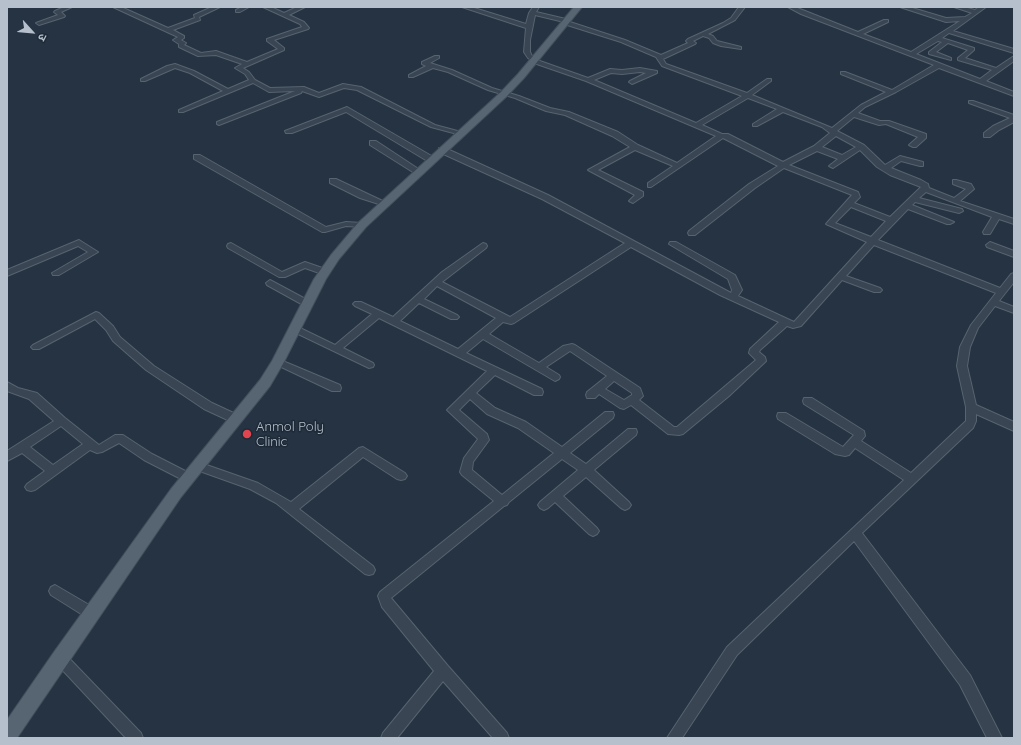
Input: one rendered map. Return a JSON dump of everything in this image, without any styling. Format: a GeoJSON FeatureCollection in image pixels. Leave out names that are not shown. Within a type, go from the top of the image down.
{"type":"FeatureCollection","features":[{"type":"Feature","properties":{"kind":"main road"},"geometry":{"type":"LineString","coordinates":[[7,736],[12,721],[60,658],[176,493],[265,383],[278,362],[325,272],[335,257],[362,225],[504,94],[567,22],[578,7]]}},
{"type":"Feature","properties":{"kind":"street"},"geometry":{"type":"LineString","coordinates":[[39,23],[62,16],[57,12],[69,7]]}},
{"type":"Feature","properties":{"kind":"street"},"geometry":{"type":"LineString","coordinates":[[116,7],[182,36],[176,40],[183,43],[181,46],[200,55],[216,53],[247,64]]}},
{"type":"Feature","properties":{"kind":"street"},"geometry":{"type":"LineString","coordinates":[[168,30],[198,19],[196,16],[217,7]]}},
{"type":"Feature","properties":{"kind":"street"},"geometry":{"type":"LineString","coordinates":[[238,10],[246,7]]}},
{"type":"Feature","properties":{"kind":"street"},"geometry":{"type":"LineString","coordinates":[[266,7],[304,24],[306,28],[269,40],[282,49],[238,68],[247,73],[253,81],[269,90],[304,89],[319,95],[343,86],[359,88],[433,126],[461,133]]}},
{"type":"Feature","properties":{"kind":"street"},"geometry":{"type":"LineString","coordinates":[[284,15],[302,7]]}},
{"type":"Feature","properties":{"kind":"street"},"geometry":{"type":"LineString","coordinates":[[465,7],[529,27]]}},
{"type":"Feature","properties":{"kind":"street"},"geometry":{"type":"LineString","coordinates":[[536,7],[532,13],[529,27],[527,52],[534,60],[588,80],[721,136],[725,136],[782,165],[856,194],[856,197],[830,223],[1001,292]]}},
{"type":"Feature","properties":{"kind":"street"},"geometry":{"type":"LineString","coordinates":[[660,58],[692,44],[693,42],[689,41],[690,40],[730,21],[742,7]]}},
{"type":"Feature","properties":{"kind":"street"},"geometry":{"type":"LineString","coordinates":[[791,7],[802,13],[1011,93],[1014,88]]}},
{"type":"Feature","properties":{"kind":"street"},"geometry":{"type":"LineString","coordinates":[[903,7],[946,20],[966,19]]}},
{"type":"Feature","properties":{"kind":"street"},"geometry":{"type":"LineString","coordinates":[[957,7],[976,12]]}},
{"type":"Feature","properties":{"kind":"street"},"geometry":{"type":"LineString","coordinates":[[911,54],[948,31],[982,7]]}},
{"type":"Feature","properties":{"kind":"street"},"geometry":{"type":"LineString","coordinates":[[532,13],[567,22],[623,41],[660,58],[661,62],[668,66],[783,109],[834,131],[861,147],[885,168],[918,182],[925,186],[926,189],[1014,222]]}},
{"type":"Feature","properties":{"kind":"street"},"geometry":{"type":"LineString","coordinates":[[859,34],[886,21]]}},
{"type":"Feature","properties":{"kind":"street"},"geometry":{"type":"LineString","coordinates":[[948,31],[1014,51]]}},
{"type":"Feature","properties":{"kind":"street"},"geometry":{"type":"LineString","coordinates":[[703,34],[711,37],[715,42],[739,48]]}},
{"type":"Feature","properties":{"kind":"street"},"geometry":{"type":"LineString","coordinates":[[936,38],[973,50],[960,58],[997,70]]}},
{"type":"Feature","properties":{"kind":"street"},"geometry":{"type":"LineString","coordinates":[[947,42],[931,52],[949,59]]}},
{"type":"Feature","properties":{"kind":"street"},"geometry":{"type":"LineString","coordinates":[[437,57],[424,63],[450,71],[504,94],[548,110],[567,113],[615,134],[636,147],[678,166]]}},
{"type":"Feature","properties":{"kind":"street"},"geometry":{"type":"LineString","coordinates":[[981,82],[1014,58]]}},
{"type":"Feature","properties":{"kind":"street"},"geometry":{"type":"LineString","coordinates":[[692,233],[752,186],[782,165],[817,148],[834,134],[834,131],[853,114],[868,103],[892,92],[939,65]]}},
{"type":"Feature","properties":{"kind":"street"},"geometry":{"type":"LineString","coordinates":[[142,80],[168,67],[175,66],[192,72],[227,91]]}},
{"type":"Feature","properties":{"kind":"street"},"geometry":{"type":"LineString","coordinates":[[411,76],[431,66]]}},
{"type":"Feature","properties":{"kind":"street"},"geometry":{"type":"LineString","coordinates":[[632,82],[668,66]]}},
{"type":"Feature","properties":{"kind":"street"},"geometry":{"type":"LineString","coordinates":[[588,80],[610,71],[622,72],[640,70],[653,73]]}},
{"type":"Feature","properties":{"kind":"street"},"geometry":{"type":"LineString","coordinates":[[843,73],[892,92]]}},
{"type":"Feature","properties":{"kind":"street"},"geometry":{"type":"LineString","coordinates":[[697,125],[747,96],[769,80]]}},
{"type":"Feature","properties":{"kind":"street"},"geometry":{"type":"LineString","coordinates":[[181,111],[253,81]]}},
{"type":"Feature","properties":{"kind":"street"},"geometry":{"type":"LineString","coordinates":[[219,123],[304,89]]}},
{"type":"Feature","properties":{"kind":"street"},"geometry":{"type":"LineString","coordinates":[[971,102],[1014,118]]}},
{"type":"Feature","properties":{"kind":"street"},"geometry":{"type":"LineString","coordinates":[[289,131],[347,109],[432,160]]}},
{"type":"Feature","properties":{"kind":"street"},"geometry":{"type":"LineString","coordinates":[[755,125],[783,109]]}},
{"type":"Feature","properties":{"kind":"street"},"geometry":{"type":"LineString","coordinates":[[853,114],[879,123],[887,122],[923,136],[913,145]]}},
{"type":"Feature","properties":{"kind":"street"},"geometry":{"type":"LineString","coordinates":[[987,134],[1014,118]]}},
{"type":"Feature","properties":{"kind":"street"},"geometry":{"type":"LineString","coordinates":[[651,185],[721,136]]}},
{"type":"Feature","properties":{"kind":"street"},"geometry":{"type":"LineString","coordinates":[[373,143],[419,172]]}},
{"type":"Feature","properties":{"kind":"street"},"geometry":{"type":"LineString","coordinates":[[633,201],[640,194],[592,170],[636,147]]}},
{"type":"Feature","properties":{"kind":"street"},"geometry":{"type":"LineString","coordinates":[[833,166],[861,147]]}},
{"type":"Feature","properties":{"kind":"street"},"geometry":{"type":"LineString","coordinates":[[817,148],[843,158]]}},
{"type":"Feature","properties":{"kind":"street"},"geometry":{"type":"LineString","coordinates":[[442,150],[545,197],[733,298],[793,325],[798,324],[891,220],[906,205],[926,189]]}},
{"type":"Feature","properties":{"kind":"street"},"geometry":{"type":"LineString","coordinates":[[197,157],[325,230],[346,224],[362,225]]}},
{"type":"Feature","properties":{"kind":"street"},"geometry":{"type":"LineString","coordinates":[[885,168],[892,165],[901,157],[920,164]]}},
{"type":"Feature","properties":{"kind":"street"},"geometry":{"type":"LineString","coordinates":[[333,181],[363,196],[385,204]]}},
{"type":"Feature","properties":{"kind":"street"},"geometry":{"type":"LineString","coordinates":[[955,201],[970,188],[956,182]]}},
{"type":"Feature","properties":{"kind":"street"},"geometry":{"type":"LineString","coordinates":[[913,199],[959,211]]}},
{"type":"Feature","properties":{"kind":"street"},"geometry":{"type":"LineString","coordinates":[[849,204],[891,220]]}},
{"type":"Feature","properties":{"kind":"street"},"geometry":{"type":"LineString","coordinates":[[906,205],[950,222]]}},
{"type":"Feature","properties":{"kind":"street"},"geometry":{"type":"LineString","coordinates":[[987,232],[997,216]]}},
{"type":"Feature","properties":{"kind":"street"},"geometry":{"type":"LineString","coordinates":[[7,273],[79,243],[94,252],[56,273]]}},
{"type":"Feature","properties":{"kind":"street"},"geometry":{"type":"LineString","coordinates":[[436,282],[510,321],[514,320],[631,243]]}},
{"type":"Feature","properties":{"kind":"street"},"geometry":{"type":"LineString","coordinates":[[673,244],[732,277],[737,290],[733,298]]}},
{"type":"Feature","properties":{"kind":"street"},"geometry":{"type":"LineString","coordinates":[[990,245],[1014,254]]}},
{"type":"Feature","properties":{"kind":"street"},"geometry":{"type":"LineString","coordinates":[[231,246],[281,274],[305,265],[325,272]]}},
{"type":"Feature","properties":{"kind":"street"},"geometry":{"type":"LineString","coordinates":[[394,321],[436,282],[483,246]]}},
{"type":"Feature","properties":{"kind":"street"},"geometry":{"type":"LineString","coordinates":[[674,738],[732,650],[968,425],[971,420],[962,366],[964,347],[974,327],[1014,276]]}},
{"type":"Feature","properties":{"kind":"street"},"geometry":{"type":"LineString","coordinates":[[841,277],[877,290]]}},
{"type":"Feature","properties":{"kind":"street"},"geometry":{"type":"LineString","coordinates":[[270,283],[308,304]]}},
{"type":"Feature","properties":{"kind":"street"},"geometry":{"type":"LineString","coordinates":[[417,299],[454,317]]}},
{"type":"Feature","properties":{"kind":"street"},"geometry":{"type":"LineString","coordinates":[[993,302],[1014,310]]}},
{"type":"Feature","properties":{"kind":"street"},"geometry":{"type":"LineString","coordinates":[[358,304],[538,392]]}},
{"type":"Feature","properties":{"kind":"street"},"geometry":{"type":"LineString","coordinates":[[336,349],[378,314]]}},
{"type":"Feature","properties":{"kind":"street"},"geometry":{"type":"LineString","coordinates":[[36,347],[96,316],[110,328],[120,342],[150,368],[208,406],[236,419]]}},
{"type":"Feature","properties":{"kind":"street"},"geometry":{"type":"LineString","coordinates":[[460,353],[502,318]]}},
{"type":"Feature","properties":{"kind":"street"},"geometry":{"type":"LineString","coordinates":[[633,401],[672,431],[679,431],[761,361],[760,357],[754,353],[755,349],[785,322]]}},
{"type":"Feature","properties":{"kind":"street"},"geometry":{"type":"LineString","coordinates":[[295,329],[369,364]]}},
{"type":"Feature","properties":{"kind":"street"},"geometry":{"type":"LineString","coordinates":[[482,334],[555,377]]}},
{"type":"Feature","properties":{"kind":"street"},"geometry":{"type":"LineString","coordinates":[[539,368],[566,348],[572,346],[614,376],[638,394],[638,396],[627,405],[621,404],[595,392],[614,376]]}},
{"type":"Feature","properties":{"kind":"street"},"geometry":{"type":"LineString","coordinates":[[278,362],[336,388]]}},
{"type":"Feature","properties":{"kind":"street"},"geometry":{"type":"LineString","coordinates":[[494,370],[452,410],[483,437],[484,440],[468,461],[466,472],[503,502]]}},
{"type":"Feature","properties":{"kind":"street"},"geometry":{"type":"LineString","coordinates":[[7,386],[15,391],[33,396],[90,444],[100,449],[120,438],[154,461],[188,478]]}},
{"type":"Feature","properties":{"kind":"street"},"geometry":{"type":"LineString","coordinates":[[470,394],[491,411],[522,425],[563,453],[586,470],[625,505]]}},
{"type":"Feature","properties":{"kind":"street"},"geometry":{"type":"LineString","coordinates":[[782,416],[842,453],[860,436],[858,432],[808,401]]}},
{"type":"Feature","properties":{"kind":"street"},"geometry":{"type":"LineString","coordinates":[[970,407],[1014,427]]}},
{"type":"Feature","properties":{"kind":"street"},"geometry":{"type":"LineString","coordinates":[[502,738],[443,671],[387,603],[384,596],[609,416]]}},
{"type":"Feature","properties":{"kind":"street"},"geometry":{"type":"LineString","coordinates":[[8,455],[61,421]]}},
{"type":"Feature","properties":{"kind":"street"},"geometry":{"type":"LineString","coordinates":[[544,505],[632,432]]}},
{"type":"Feature","properties":{"kind":"street"},"geometry":{"type":"LineString","coordinates":[[854,442],[911,479]]}},
{"type":"Feature","properties":{"kind":"street"},"geometry":{"type":"LineString","coordinates":[[31,487],[90,444]]}},
{"type":"Feature","properties":{"kind":"street"},"geometry":{"type":"LineString","coordinates":[[22,447],[53,470]]}},
{"type":"Feature","properties":{"kind":"street"},"geometry":{"type":"LineString","coordinates":[[292,508],[363,451],[401,476]]}},
{"type":"Feature","properties":{"kind":"street"},"geometry":{"type":"LineString","coordinates":[[198,466],[254,486],[280,500],[370,570]]}},
{"type":"Feature","properties":{"kind":"street"},"geometry":{"type":"LineString","coordinates":[[555,495],[593,531]]}},
{"type":"Feature","properties":{"kind":"street"},"geometry":{"type":"LineString","coordinates":[[855,534],[965,680],[995,738]]}},
{"type":"Feature","properties":{"kind":"street"},"geometry":{"type":"LineString","coordinates":[[55,591],[91,613]]}},
{"type":"Feature","properties":{"kind":"street"},"geometry":{"type":"LineString","coordinates":[[60,658],[136,738]]}},
{"type":"Feature","properties":{"kind":"street"},"geometry":{"type":"LineString","coordinates":[[388,738],[443,671]]}},
{"type":"Feature","properties":{"kind":"place","name":"Anmol Poly Clinic"},"geometry":{"type":"Point","coordinates":[247,434]}}]}
